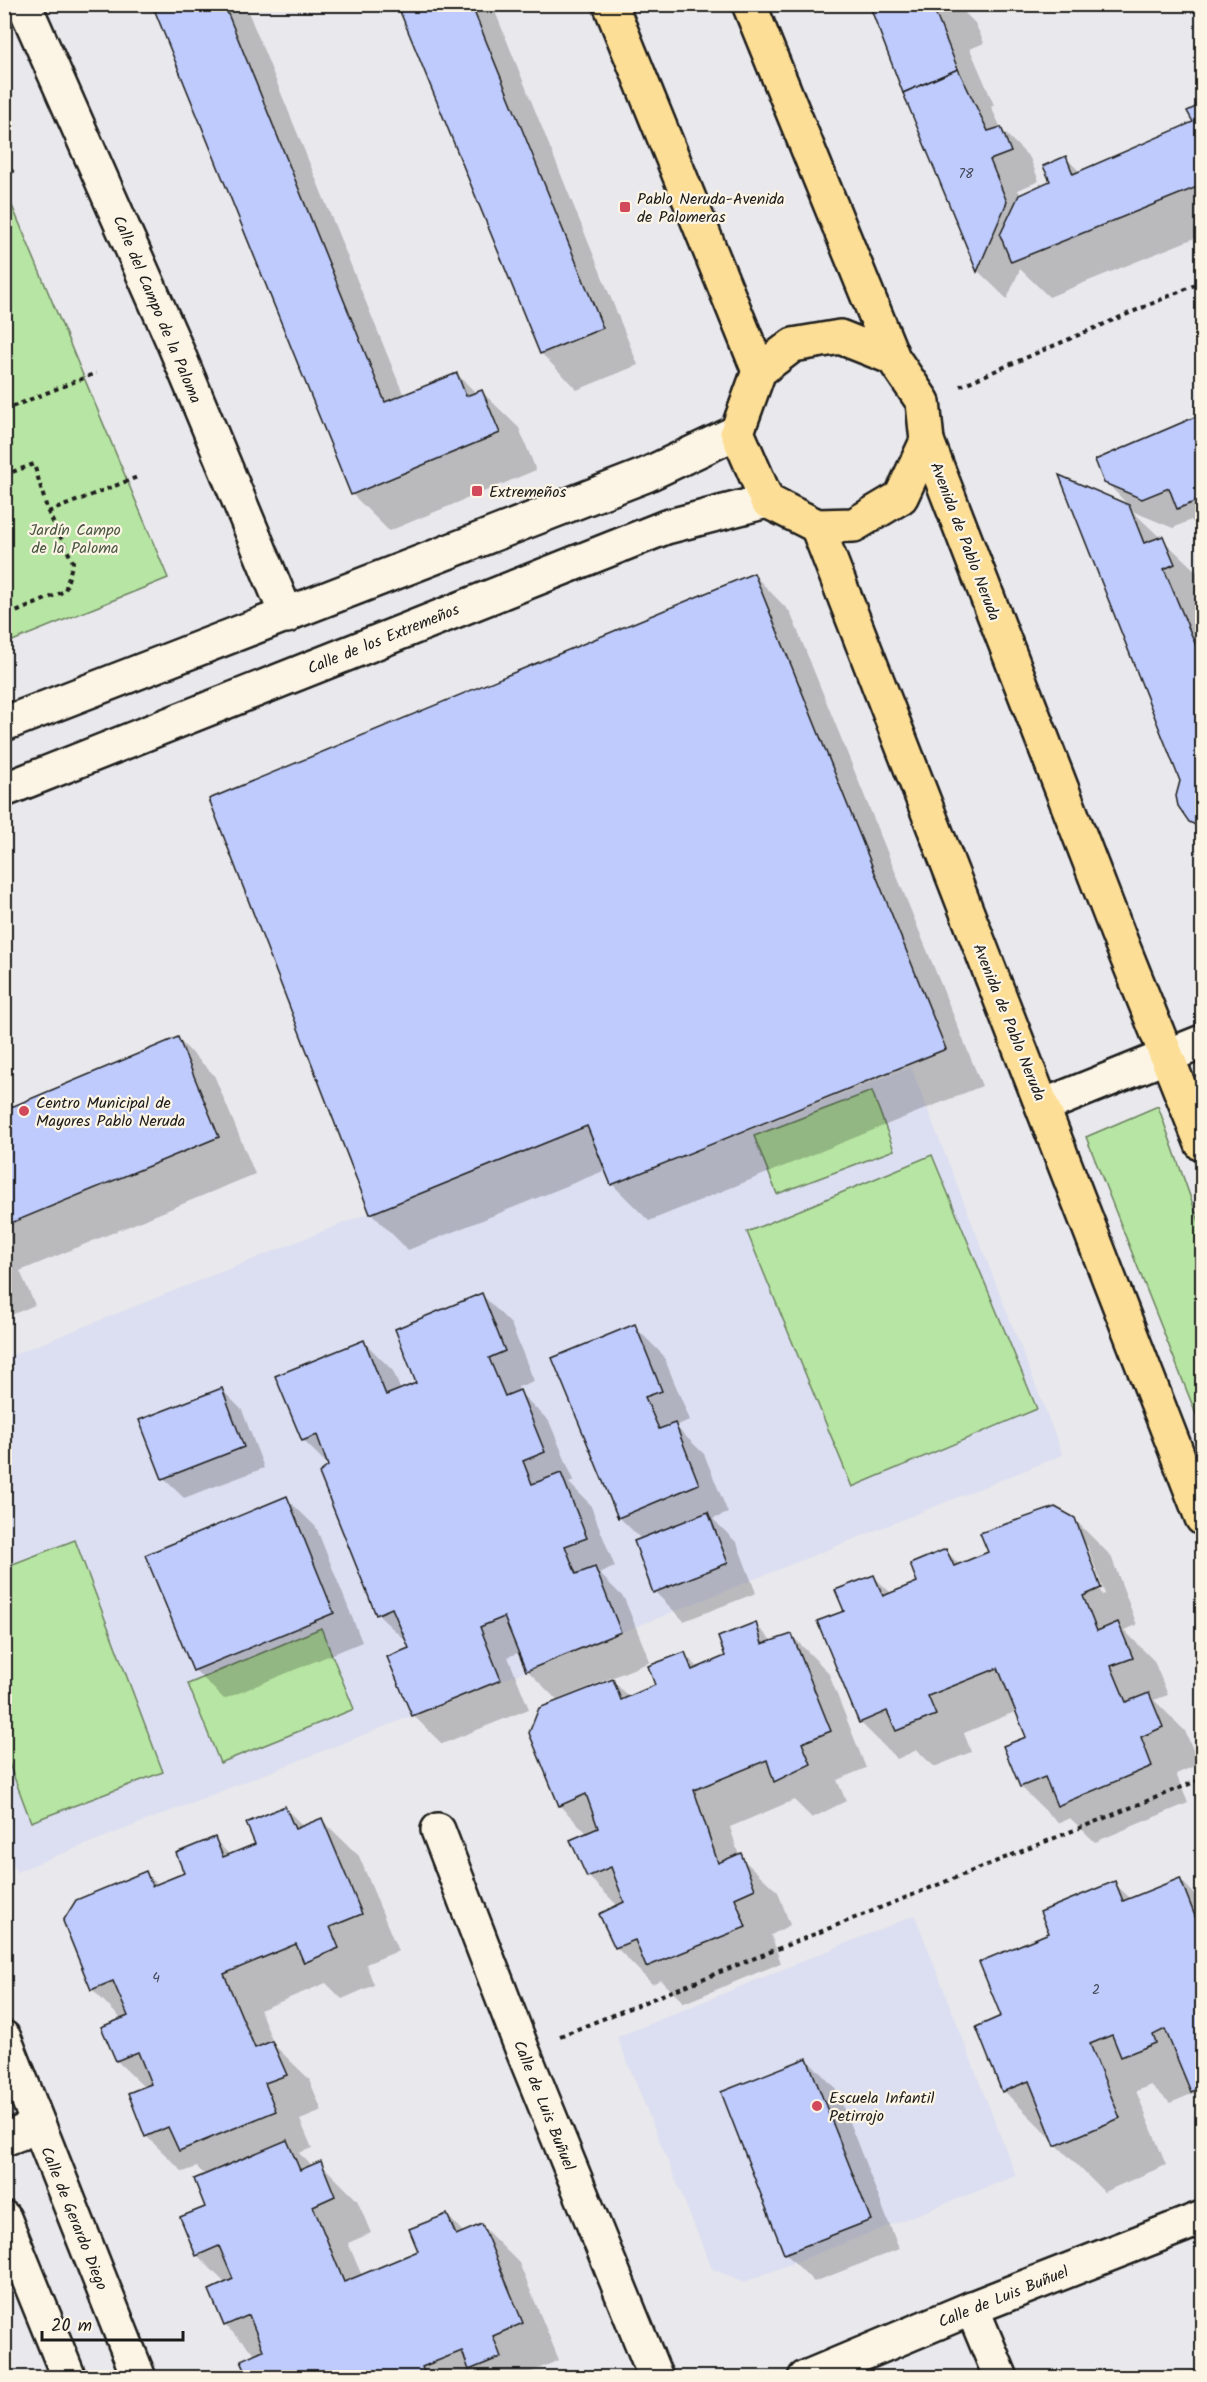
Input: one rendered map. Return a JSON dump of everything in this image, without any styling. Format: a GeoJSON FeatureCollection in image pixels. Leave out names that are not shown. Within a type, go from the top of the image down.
{"type":"FeatureCollection","features":[{"type":"Feature","properties":{"kind":"main road"},"geometry":{"type":"LineString","coordinates":[[610,4],[759,371]]}},
{"type":"Feature","properties":{"kind":"main road"},"geometry":{"type":"LineString","coordinates":[[749,4],[893,358],[923,402],[927,441],[901,497],[854,525],[817,526],[767,501],[737,432],[759,371],[793,345],[840,337],[893,358]]}},
{"type":"Feature","properties":{"kind":"main road","name":"Avenida de Pablo Neruda"},"geometry":{"type":"LineString","coordinates":[[927,441],[1114,926],[1203,1144]]}},
{"type":"Feature","properties":{"kind":"main road","name":"Avenida de Pablo Neruda"},"geometry":{"type":"LineString","coordinates":[[817,526],[1203,1518]]}},
{"type":"Feature","properties":{"kind":"street","name":"Calle del Campo de la Paloma"},"geometry":{"type":"LineString","coordinates":[[24,4],[172,339],[287,616]]}},
{"type":"Feature","properties":{"kind":"street"},"geometry":{"type":"LineString","coordinates":[[4,724],[646,475],[737,432]]}},
{"type":"Feature","properties":{"kind":"street","name":"Calle de los Extremeños"},"geometry":{"type":"LineString","coordinates":[[4,789],[666,527],[767,501]]}},
{"type":"Feature","properties":{"kind":"street"},"geometry":{"type":"LineString","coordinates":[[1044,1106],[1203,1042]]}},
{"type":"Feature","properties":{"kind":"street","name":"Calle de Luis Buñuel"},"geometry":{"type":"LineString","coordinates":[[438,1830],[523,2051],[656,2378]]}},
{"type":"Feature","properties":{"kind":"street","name":"Calle de Gerardo Diego"},"geometry":{"type":"LineString","coordinates":[[4,2038],[139,2378]]}},
{"type":"Feature","properties":{"kind":"street","name":"Calle de Gerardo Diego"},"geometry":{"type":"LineString","coordinates":[[4,2139],[39,2126]]}},
{"type":"Feature","properties":{"kind":"street"},"geometry":{"type":"LineString","coordinates":[[4,2218],[69,2378]]}},
{"type":"Feature","properties":{"kind":"street","name":"Calle de Luis Buñuel"},"geometry":{"type":"LineString","coordinates":[[805,2378],[972,2308],[1203,2218]]}},
{"type":"Feature","properties":{"kind":"street"},"geometry":{"type":"LineString","coordinates":[[972,2308],[1001,2378]]}},
{"type":"Feature","properties":{"kind":"path"},"geometry":{"type":"LineString","coordinates":[[4,175],[15,171]]}},
{"type":"Feature","properties":{"kind":"path"},"geometry":{"type":"LineString","coordinates":[[923,402],[1203,282]]}},
{"type":"Feature","properties":{"kind":"path"},"geometry":{"type":"LineString","coordinates":[[4,410],[96,373]]}},
{"type":"Feature","properties":{"kind":"path"},"geometry":{"type":"LineString","coordinates":[[4,475],[34,464],[48,512],[73,562],[65,591],[4,617]]}},
{"type":"Feature","properties":{"kind":"path"},"geometry":{"type":"LineString","coordinates":[[48,512],[140,476]]}},
{"type":"Feature","properties":{"kind":"path"},"geometry":{"type":"LineString","coordinates":[[523,2051],[1203,1779]]}},
{"type":"Feature","properties":{"kind":"shaded area"},"geometry":{"type":"Polygon","coordinates":[[[911,1067],[1063,1455],[526,1671],[16,1872],[5,1842],[5,1358],[587,1126],[611,1185],[911,1067]]]}},
{"type":"Feature","properties":{"kind":"shaded area","name":"Escuela Infantil Petirrojo"},"geometry":{"type":"Polygon","coordinates":[[[915,1915],[1016,2176],[745,2282],[712,2269],[617,2037],[915,1915]]]}},
{"type":"Feature","properties":{"kind":"green space","name":"Jardín Campo de la Paloma"},"geometry":{"type":"Polygon","coordinates":[[[5,189],[168,578],[4,644],[5,189]]]}},
{"type":"Feature","properties":{"kind":"green space"},"geometry":{"type":"Polygon","coordinates":[[[872,1091],[894,1150],[777,1194],[754,1136],[872,1091]]]}},
{"type":"Feature","properties":{"kind":"green space"},"geometry":{"type":"Polygon","coordinates":[[[1158,1106],[1202,1230],[1202,1429],[1086,1137],[1158,1106]]]}},
{"type":"Feature","properties":{"kind":"green space"},"geometry":{"type":"Polygon","coordinates":[[[932,1155],[1037,1409],[852,1487],[747,1232],[932,1155]]]}},
{"type":"Feature","properties":{"kind":"green space"},"geometry":{"type":"Polygon","coordinates":[[[75,1540],[163,1772],[31,1822],[5,1753],[5,1567],[75,1540]]]}},
{"type":"Feature","properties":{"kind":"green space"},"geometry":{"type":"Polygon","coordinates":[[[321,1628],[354,1709],[220,1763],[188,1684],[321,1628]]]}},
{"type":"Feature","properties":{"kind":"building"},"geometry":{"type":"Polygon","coordinates":[[[152,4],[224,4],[385,402],[457,373],[466,396],[482,390],[500,433],[351,495],[152,4]]]}},
{"type":"Feature","properties":{"kind":"building"},"geometry":{"type":"Polygon","coordinates":[[[397,4],[471,4],[603,328],[540,354],[397,4]]]}},
{"type":"Feature","properties":{"kind":"building"},"geometry":{"type":"Polygon","coordinates":[[[869,4],[947,4],[948,7],[935,12],[958,69],[903,93],[869,4]]]}},
{"type":"Feature","properties":{"kind":"building"},"geometry":{"type":"Polygon","coordinates":[[[958,69],[988,131],[1001,127],[1011,152],[990,160],[1007,202],[977,272],[903,93],[958,69]]]}},
{"type":"Feature","properties":{"kind":"building"},"geometry":{"type":"Polygon","coordinates":[[[1202,104],[1202,185],[1011,262],[1000,235],[1019,195],[1050,181],[1043,166],[1066,156],[1073,174],[1193,122],[1187,111],[1202,104]]]}},
{"type":"Feature","properties":{"kind":"building"},"geometry":{"type":"Polygon","coordinates":[[[1202,414],[1202,483],[1197,485],[1202,499],[1177,509],[1169,488],[1142,499],[1104,483],[1095,460],[1202,414]]]}},
{"type":"Feature","properties":{"kind":"building"},"geometry":{"type":"Polygon","coordinates":[[[1059,475],[1129,505],[1144,543],[1163,536],[1175,564],[1164,569],[1202,660],[1202,828],[1189,822],[1178,806],[1176,796],[1180,781],[1059,475]]]}},
{"type":"Feature","properties":{"kind":"building"},"geometry":{"type":"Polygon","coordinates":[[[754,573],[946,1049],[611,1185],[587,1126],[370,1214],[209,799],[754,573]]]}},
{"type":"Feature","properties":{"kind":"building"},"geometry":{"type":"Polygon","coordinates":[[[178,1037],[219,1137],[4,1226],[4,1110],[178,1037]]]}},
{"type":"Feature","properties":{"kind":"building"},"geometry":{"type":"Polygon","coordinates":[[[482,1293],[505,1351],[489,1358],[505,1396],[520,1390],[545,1452],[523,1461],[532,1484],[561,1473],[587,1538],[565,1546],[576,1574],[595,1567],[621,1632],[526,1671],[504,1617],[480,1627],[501,1680],[412,1716],[387,1657],[409,1648],[392,1608],[376,1615],[319,1473],[328,1466],[317,1435],[302,1441],[275,1376],[364,1340],[386,1395],[416,1383],[395,1329],[482,1293]]]}},
{"type":"Feature","properties":{"kind":"building"},"geometry":{"type":"Polygon","coordinates":[[[635,1324],[662,1391],[645,1397],[659,1429],[675,1423],[699,1484],[618,1518],[552,1358],[635,1324]]]}},
{"type":"Feature","properties":{"kind":"building"},"geometry":{"type":"Polygon","coordinates":[[[222,1388],[244,1447],[162,1479],[139,1420],[222,1388]]]}},
{"type":"Feature","properties":{"kind":"building"},"geometry":{"type":"Polygon","coordinates":[[[287,1496],[334,1613],[193,1671],[145,1555],[287,1496]]]}},
{"type":"Feature","properties":{"kind":"building"},"geometry":{"type":"Polygon","coordinates":[[[1055,1507],[1075,1518],[1101,1588],[1083,1596],[1097,1631],[1118,1622],[1133,1658],[1111,1666],[1126,1702],[1149,1693],[1163,1727],[1141,1737],[1152,1766],[1057,1806],[1045,1777],[1020,1787],[1003,1746],[1026,1737],[998,1668],[928,1696],[936,1715],[896,1731],[887,1711],[859,1723],[817,1621],[844,1611],[835,1590],[874,1575],[883,1596],[917,1582],[910,1564],[946,1549],[954,1566],[988,1552],[980,1533],[1055,1507]]]}},
{"type":"Feature","properties":{"kind":"building"},"geometry":{"type":"Polygon","coordinates":[[[708,1512],[728,1563],[653,1593],[634,1541],[708,1512]]]}},
{"type":"Feature","properties":{"kind":"building"},"geometry":{"type":"Polygon","coordinates":[[[756,1622],[762,1644],[792,1634],[831,1731],[802,1743],[811,1764],[774,1782],[767,1760],[694,1790],[718,1863],[741,1853],[755,1889],[735,1898],[746,1927],[646,1967],[635,1940],[615,1948],[599,1914],[624,1902],[611,1867],[587,1877],[570,1840],[598,1828],[586,1794],[559,1806],[529,1733],[539,1708],[613,1679],[621,1700],[655,1685],[648,1666],[685,1652],[692,1670],[725,1656],[718,1637],[756,1622]]]}},
{"type":"Feature","properties":{"kind":"building"},"geometry":{"type":"Polygon","coordinates":[[[285,1806],[295,1829],[322,1818],[362,1914],[330,1927],[339,1948],[304,1963],[296,1944],[224,1974],[255,2048],[272,2041],[287,2075],[265,2083],[276,2111],[179,2151],[168,2127],[145,2137],[128,2093],[151,2084],[138,2052],[116,2061],[101,2027],[128,2016],[113,1981],[91,1990],[63,1921],[76,1900],[146,1871],[152,1886],[184,1873],[176,1853],[215,1837],[223,1857],[255,1844],[246,1823],[285,1806]]]}},
{"type":"Feature","properties":{"kind":"building"},"geometry":{"type":"Polygon","coordinates":[[[1180,1878],[1202,1934],[1202,2087],[1191,2092],[1165,2029],[1153,2035],[1156,2043],[1121,2057],[1112,2035],[1090,2044],[1120,2118],[1055,2146],[1029,2081],[1002,2092],[976,2027],[1001,2016],[979,1962],[1049,1933],[1040,1912],[1115,1881],[1123,1901],[1180,1878]]]}},
{"type":"Feature","properties":{"kind":"building"},"geometry":{"type":"Polygon","coordinates":[[[807,2058],[871,2220],[784,2254],[721,2092],[807,2058]]]}},
{"type":"Feature","properties":{"kind":"building"},"geometry":{"type":"Polygon","coordinates":[[[287,2140],[300,2170],[321,2161],[335,2196],[313,2206],[344,2282],[418,2251],[409,2229],[447,2214],[456,2235],[482,2224],[523,2323],[493,2336],[501,2357],[469,2370],[462,2351],[422,2367],[427,2378],[249,2378],[241,2360],[263,2350],[249,2315],[224,2326],[209,2290],[233,2279],[219,2246],[196,2256],[180,2217],[205,2207],[194,2179],[287,2140]]]}},
{"type":"Feature","properties":{"kind":"building"},"geometry":{"type":"Polygon","coordinates":[[[1202,2368],[1202,2378],[1177,2378],[1202,2368]]]}},
{"type":"Feature","properties":{"kind":"place","name":"Pablo Neruda-Avenida de Palomeras"},"geometry":{"type":"Point","coordinates":[625,207]}},
{"type":"Feature","properties":{"kind":"place","name":"Extremeños"},"geometry":{"type":"Point","coordinates":[477,491]}},
{"type":"Feature","properties":{"kind":"place","name":"Centro Municipal de Mayores Pablo Neruda"},"geometry":{"type":"Point","coordinates":[24,1111]}},
{"type":"Feature","properties":{"kind":"place","name":"Escuela Infantil Petirrojo"},"geometry":{"type":"Point","coordinates":[817,2106]}}]}
